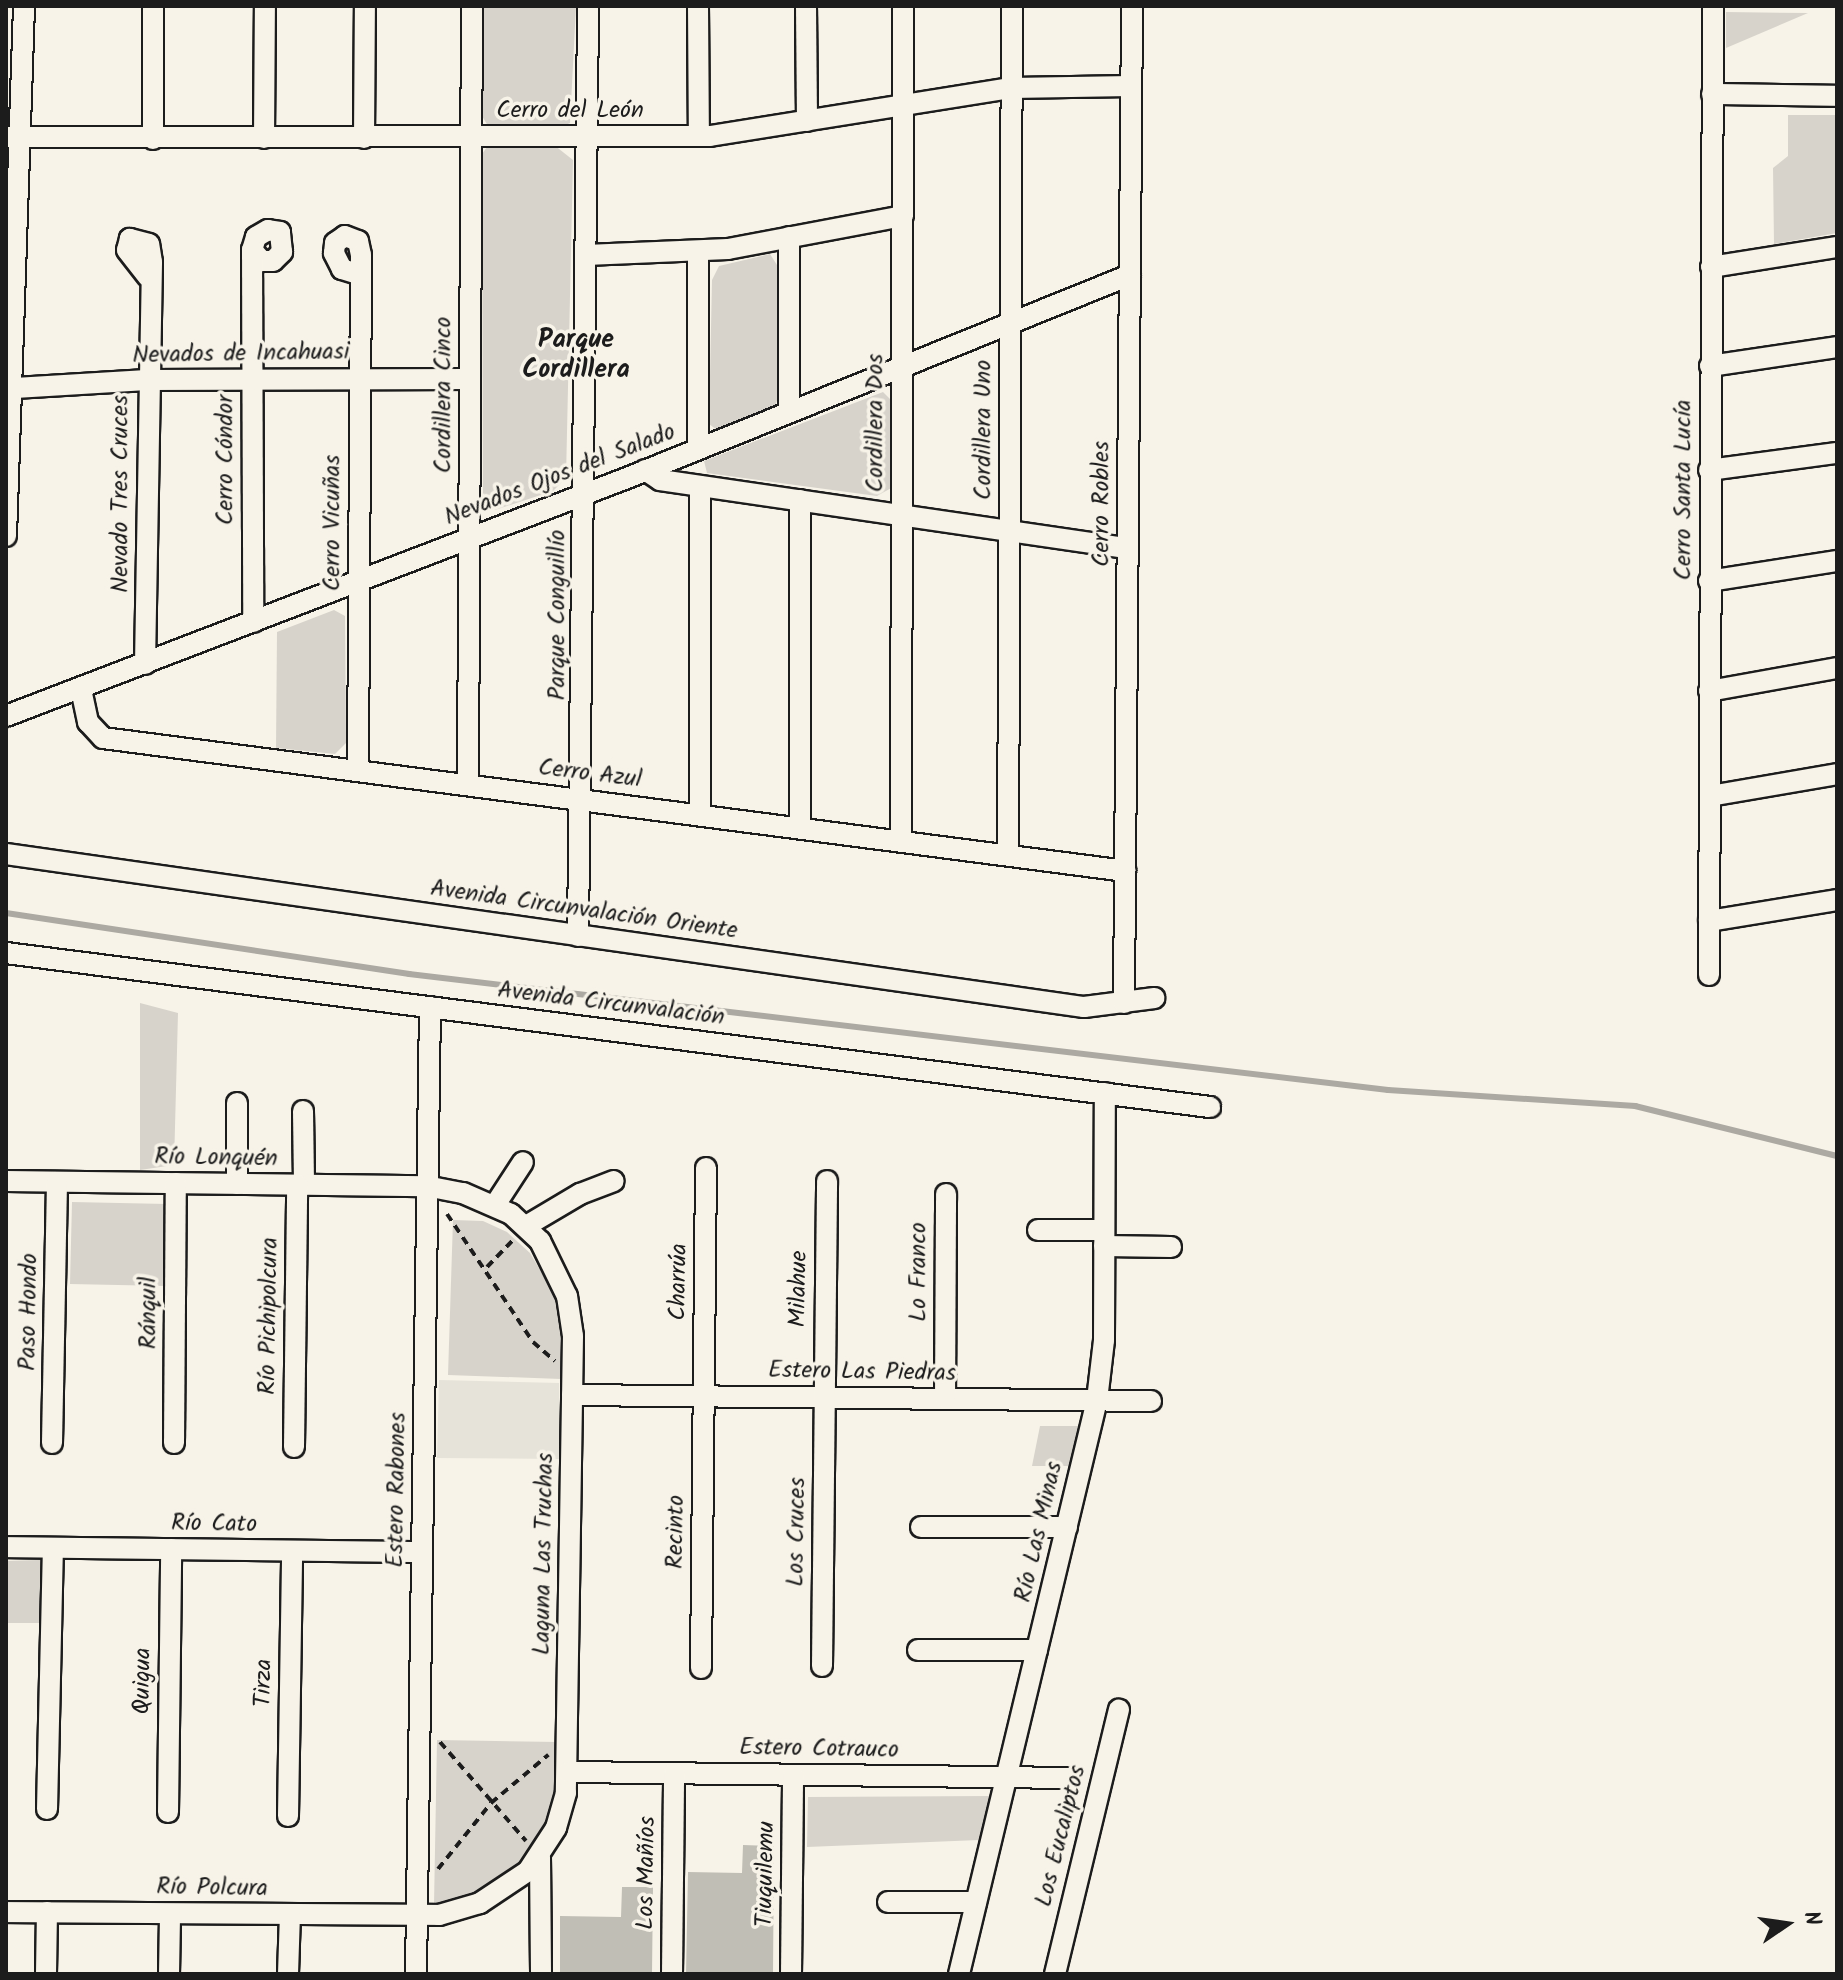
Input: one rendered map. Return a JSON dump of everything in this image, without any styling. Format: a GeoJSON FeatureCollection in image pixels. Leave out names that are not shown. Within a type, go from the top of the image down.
{"type":"FeatureCollection","features":[{"type":"Feature","properties":{"kind":"street"},"geometry":{"type":"LineString","coordinates":[[6,536],[15,388],[14,138],[24,6]]}},
{"type":"Feature","properties":{"kind":"street"},"geometry":{"type":"LineString","coordinates":[[153,6],[153,139]]}},
{"type":"Feature","properties":{"kind":"street"},"geometry":{"type":"LineString","coordinates":[[264,138],[265,6]]}},
{"type":"Feature","properties":{"kind":"street"},"geometry":{"type":"LineString","coordinates":[[364,138],[365,6]]}},
{"type":"Feature","properties":{"kind":"street","name":"Cordillera Cinco"},"geometry":{"type":"LineString","coordinates":[[468,785],[470,538],[467,379],[472,6]]}},
{"type":"Feature","properties":{"kind":"street","name":"Parque Conguillío"},"geometry":{"type":"LineString","coordinates":[[578,936],[584,799],[588,6]]}},
{"type":"Feature","properties":{"kind":"street"},"geometry":{"type":"LineString","coordinates":[[698,6],[699,136]]}},
{"type":"Feature","properties":{"kind":"street"},"geometry":{"type":"LineString","coordinates":[[806,6],[807,121]]}},
{"type":"Feature","properties":{"kind":"street","name":"Cordillera Dos"},"geometry":{"type":"LineString","coordinates":[[901,840],[903,6]]}},
{"type":"Feature","properties":{"kind":"street","name":"Cordillera Uno"},"geometry":{"type":"LineString","coordinates":[[1008,855],[1012,6]]}},
{"type":"Feature","properties":{"kind":"street","name":"Cerro Robles"},"geometry":{"type":"LineString","coordinates":[[1124,1003],[1132,6]]}},
{"type":"Feature","properties":{"kind":"street","name":"Cerro Santa Lucía"},"geometry":{"type":"LineString","coordinates":[[1709,975],[1713,6]]}},
{"type":"Feature","properties":{"kind":"street","name":"Cerro del León"},"geometry":{"type":"LineString","coordinates":[[14,138],[699,136],[1011,88],[1131,86]]}},
{"type":"Feature","properties":{"kind":"street"},"geometry":{"type":"LineString","coordinates":[[1712,94],[1837,96]]}},
{"type":"Feature","properties":{"kind":"street"},"geometry":{"type":"LineString","coordinates":[[586,255],[698,252],[903,216]]}},
{"type":"Feature","properties":{"kind":"street"},"geometry":{"type":"LineString","coordinates":[[789,237],[789,412]]}},
{"type":"Feature","properties":{"kind":"street"},"geometry":{"type":"LineString","coordinates":[[1711,267],[1837,247]]}},
{"type":"Feature","properties":{"kind":"street","name":"Cerro Cóndor"},"geometry":{"type":"LineString","coordinates":[[252,250],[253,622]]}},
{"type":"Feature","properties":{"kind":"street"},"geometry":{"type":"LineString","coordinates":[[698,252],[698,449]]}},
{"type":"Feature","properties":{"kind":"street","name":"Cerro Vicuñas"},"geometry":{"type":"LineString","coordinates":[[358,274],[358,771]]}},
{"type":"Feature","properties":{"kind":"street","name":"Nevados Ojos del Salado"},"geometry":{"type":"LineString","coordinates":[[6,716],[585,494],[1130,275]]}},
{"type":"Feature","properties":{"kind":"street","name":"Nevado Tres Cruces"},"geometry":{"type":"LineString","coordinates":[[145,664],[148,277]]}},
{"type":"Feature","properties":{"kind":"street"},"geometry":{"type":"LineString","coordinates":[[1710,366],[1837,347]]}},
{"type":"Feature","properties":{"kind":"street","name":"Nevados de Incahuasi"},"geometry":{"type":"LineString","coordinates":[[15,388],[147,380],[467,379]]}},
{"type":"Feature","properties":{"kind":"street"},"geometry":{"type":"LineString","coordinates":[[1709,470],[1837,453]]}},
{"type":"Feature","properties":{"kind":"street"},"geometry":{"type":"LineString","coordinates":[[645,470],[660,480],[1128,548]]}},
{"type":"Feature","properties":{"kind":"street"},"geometry":{"type":"LineString","coordinates":[[700,486],[700,814]]}},
{"type":"Feature","properties":{"kind":"street"},"geometry":{"type":"LineString","coordinates":[[800,500],[800,827]]}},
{"type":"Feature","properties":{"kind":"street"},"geometry":{"type":"LineString","coordinates":[[1709,581],[1837,561]]}},
{"type":"Feature","properties":{"kind":"street"},"geometry":{"type":"LineString","coordinates":[[1709,691],[1837,668]]}},
{"type":"Feature","properties":{"kind":"street","name":"Cerro Azul"},"geometry":{"type":"LineString","coordinates":[[81,689],[88,722],[103,738],[1125,871]]}},
{"type":"Feature","properties":{"kind":"street"},"geometry":{"type":"LineString","coordinates":[[1710,796],[1837,774]]}},
{"type":"Feature","properties":{"kind":"street","name":"Avenida Circunvalación Oriente"},"geometry":{"type":"LineString","coordinates":[[6,854],[1084,1007],[1154,998]]}},
{"type":"Feature","properties":{"kind":"street"},"geometry":{"type":"LineString","coordinates":[[1709,921],[1837,900]]}},
{"type":"Feature","properties":{"kind":"street","name":"Avenida Circunvalación"},"geometry":{"type":"LineString","coordinates":[[6,953],[1210,1107]]}},
{"type":"Feature","properties":{"kind":"street","name":"Estero Rabones"},"geometry":{"type":"LineString","coordinates":[[416,1974],[430,1007]]}},
{"type":"Feature","properties":{"kind":"street","name":"Río Las Minas"},"geometry":{"type":"LineString","coordinates":[[959,1974],[1097,1400],[1104,1238],[1105,1093]]}},
{"type":"Feature","properties":{"kind":"street"},"geometry":{"type":"LineString","coordinates":[[237,1103],[237,1184]]}},
{"type":"Feature","properties":{"kind":"street","name":"Río Pichipolcura"},"geometry":{"type":"LineString","coordinates":[[294,1447],[303,1111]]}},
{"type":"Feature","properties":{"kind":"street"},"geometry":{"type":"LineString","coordinates":[[495,1205],[523,1162]]}},
{"type":"Feature","properties":{"kind":"street","name":"Charrúa"},"geometry":{"type":"LineString","coordinates":[[703,1396],[706,1168]]}},
{"type":"Feature","properties":{"kind":"street","name":"Río Lonquén"},"geometry":{"type":"LineString","coordinates":[[6,1181],[426,1186]]}},
{"type":"Feature","properties":{"kind":"street"},"geometry":{"type":"LineString","coordinates":[[526,1226],[580,1194],[614,1181]]}},
{"type":"Feature","properties":{"kind":"street","name":"Milahue"},"geometry":{"type":"LineString","coordinates":[[824,1397],[827,1181]]}},
{"type":"Feature","properties":{"kind":"street","name":"Paso Hondo"},"geometry":{"type":"LineString","coordinates":[[52,1443],[57,1182]]}},
{"type":"Feature","properties":{"kind":"street","name":"Ránquil"},"geometry":{"type":"LineString","coordinates":[[174,1443],[176,1183]]}},
{"type":"Feature","properties":{"kind":"street","name":"Laguna Las Truchas"},"geometry":{"type":"LineString","coordinates":[[417,1917],[480,1903],[515,1883],[540,1857],[562,1813],[568,1772],[572,1386],[567,1296],[550,1256],[526,1226],[495,1205],[426,1186]]}},
{"type":"Feature","properties":{"kind":"street","name":"Lo Franco"},"geometry":{"type":"LineString","coordinates":[[945,1398],[946,1194]]}},
{"type":"Feature","properties":{"kind":"street"},"geometry":{"type":"LineString","coordinates":[[1038,1230],[1171,1247]]}},
{"type":"Feature","properties":{"kind":"street","name":"Estero Las Piedras"},"geometry":{"type":"LineString","coordinates":[[572,1386],[703,1396],[1151,1401]]}},
{"type":"Feature","properties":{"kind":"street","name":"Recinto"},"geometry":{"type":"LineString","coordinates":[[701,1668],[703,1396]]}},
{"type":"Feature","properties":{"kind":"street","name":"Los Cruces"},"geometry":{"type":"LineString","coordinates":[[822,1666],[824,1397]]}},
{"type":"Feature","properties":{"kind":"street"},"geometry":{"type":"LineString","coordinates":[[921,1527],[1067,1527]]}},
{"type":"Feature","properties":{"kind":"street","name":"Río Cato"},"geometry":{"type":"LineString","coordinates":[[6,1547],[422,1552]]}},
{"type":"Feature","properties":{"kind":"street"},"geometry":{"type":"LineString","coordinates":[[47,1809],[53,1548]]}},
{"type":"Feature","properties":{"kind":"street","name":"Quigua"},"geometry":{"type":"LineString","coordinates":[[168,1812],[171,1549]]}},
{"type":"Feature","properties":{"kind":"street","name":"Tirza"},"geometry":{"type":"LineString","coordinates":[[288,1816],[292,1551]]}},
{"type":"Feature","properties":{"kind":"street"},"geometry":{"type":"LineString","coordinates":[[918,1650],[1037,1650]]}},
{"type":"Feature","properties":{"kind":"street","name":"Los Eucaliptos"},"geometry":{"type":"LineString","coordinates":[[1055,1974],[1119,1710]]}},
{"type":"Feature","properties":{"kind":"street","name":"Estero Cotrauco"},"geometry":{"type":"LineString","coordinates":[[568,1772],[1070,1778]]}},
{"type":"Feature","properties":{"kind":"street","name":"Los Mañíos"},"geometry":{"type":"LineString","coordinates":[[672,1974],[674,1773]]}},
{"type":"Feature","properties":{"kind":"street","name":"Tiuquilemu"},"geometry":{"type":"LineString","coordinates":[[791,1974],[793,1775]]}},
{"type":"Feature","properties":{"kind":"street"},"geometry":{"type":"LineString","coordinates":[[540,1857],[541,1974]]}},
{"type":"Feature","properties":{"kind":"street"},"geometry":{"type":"LineString","coordinates":[[888,1902],[976,1902]]}},
{"type":"Feature","properties":{"kind":"street","name":"Río Polcura"},"geometry":{"type":"LineString","coordinates":[[6,1912],[417,1917]]}},
{"type":"Feature","properties":{"kind":"street"},"geometry":{"type":"LineString","coordinates":[[46,1974],[47,1912]]}},
{"type":"Feature","properties":{"kind":"street"},"geometry":{"type":"LineString","coordinates":[[169,1974],[170,1914]]}},
{"type":"Feature","properties":{"kind":"street"},"geometry":{"type":"LineString","coordinates":[[288,1974],[290,1915]]}},
{"type":"Feature","properties":{"kind":"path"},"geometry":{"type":"LineString","coordinates":[[426,1186],[487,1267],[533,1342],[572,1386]]}},
{"type":"Feature","properties":{"kind":"path"},"geometry":{"type":"LineString","coordinates":[[487,1267],[526,1226]]}},
{"type":"Feature","properties":{"kind":"path"},"geometry":{"type":"LineString","coordinates":[[420,1719],[540,1857]]}},
{"type":"Feature","properties":{"kind":"path"},"geometry":{"type":"LineString","coordinates":[[418,1893],[491,1803],[568,1738]]}},
{"type":"Feature","properties":{"kind":"shaded area"},"geometry":{"type":"Polygon","coordinates":[[[484,6],[576,6],[570,123],[557,129],[488,126],[482,116],[484,6]]]}},
{"type":"Feature","properties":{"kind":"shaded area"},"geometry":{"type":"Polygon","coordinates":[[[1726,12],[1808,13],[1726,48],[1726,12]]]}},
{"type":"Feature","properties":{"kind":"shaded area"},"geometry":{"type":"Polygon","coordinates":[[[1788,115],[1837,115],[1837,233],[1774,244],[1773,168],[1788,156],[1788,115]]]}},
{"type":"Feature","properties":{"kind":"shaded area"},"geometry":{"type":"Polygon","coordinates":[[[554,145],[573,160],[566,478],[553,491],[495,510],[483,493],[482,154],[487,147],[554,145]]]}},
{"type":"Feature","properties":{"kind":"shaded area"},"geometry":{"type":"Polygon","coordinates":[[[770,254],[777,265],[778,398],[774,408],[717,430],[709,424],[712,280],[719,266],[770,254]]]}},
{"type":"Feature","properties":{"kind":"shaded area"},"geometry":{"type":"Polygon","coordinates":[[[883,392],[892,401],[893,487],[877,496],[707,473],[704,461],[883,392]]]}},
{"type":"Feature","properties":{"kind":"shaded area"},"geometry":{"type":"Polygon","coordinates":[[[334,610],[345,616],[346,743],[335,754],[276,748],[277,632],[334,610]]]}},
{"type":"Feature","properties":{"kind":"shaded area"},"geometry":{"type":"Polygon","coordinates":[[[140,1003],[178,1013],[174,1165],[140,1170],[140,1003]]]}},
{"type":"Feature","properties":{"kind":"shaded area"},"geometry":{"type":"Polygon","coordinates":[[[72,1202],[167,1204],[166,1286],[70,1284],[72,1202]]]}},
{"type":"Feature","properties":{"kind":"shaded area"},"geometry":{"type":"Polygon","coordinates":[[[453,1220],[483,1221],[507,1232],[530,1253],[554,1294],[563,1334],[561,1379],[448,1375],[453,1220]]]}},
{"type":"Feature","properties":{"kind":"shaded area"},"geometry":{"type":"Polygon","coordinates":[[[439,1380],[559,1383],[560,1459],[437,1458],[439,1380]]]}},
{"type":"Feature","properties":{"kind":"shaded area"},"geometry":{"type":"Polygon","coordinates":[[[1040,1426],[1078,1426],[1070,1466],[1032,1466],[1040,1426]]]}},
{"type":"Feature","properties":{"kind":"shaded area"},"geometry":{"type":"Polygon","coordinates":[[[40,1560],[40,1623],[6,1623],[6,1561],[40,1560]]]}},
{"type":"Feature","properties":{"kind":"shaded area"},"geometry":{"type":"Polygon","coordinates":[[[437,1740],[558,1742],[557,1795],[534,1851],[484,1890],[434,1905],[437,1740]]]}},
{"type":"Feature","properties":{"kind":"shaded area"},"geometry":{"type":"Polygon","coordinates":[[[990,1796],[979,1840],[807,1847],[808,1797],[990,1796]]]}},
{"type":"Feature","properties":{"kind":"building"},"geometry":{"type":"Polygon","coordinates":[[[743,1845],[774,1846],[773,1974],[686,1974],[688,1872],[742,1873],[743,1845]]]}},
{"type":"Feature","properties":{"kind":"building"},"geometry":{"type":"Polygon","coordinates":[[[622,1887],[653,1887],[652,1974],[560,1974],[560,1916],[621,1917],[622,1887]]]}},
{"type":"Feature","properties":{"kind":"waterway"},"geometry":{"type":"LineString","coordinates":[[6,913],[409,974],[1388,1090],[1635,1106],[1837,1156]]}},
{"type":"Feature","properties":{"kind":"district","name":"Parque Cordillera"},"geometry":{"type":"Point","coordinates":[576,356]}}]}
